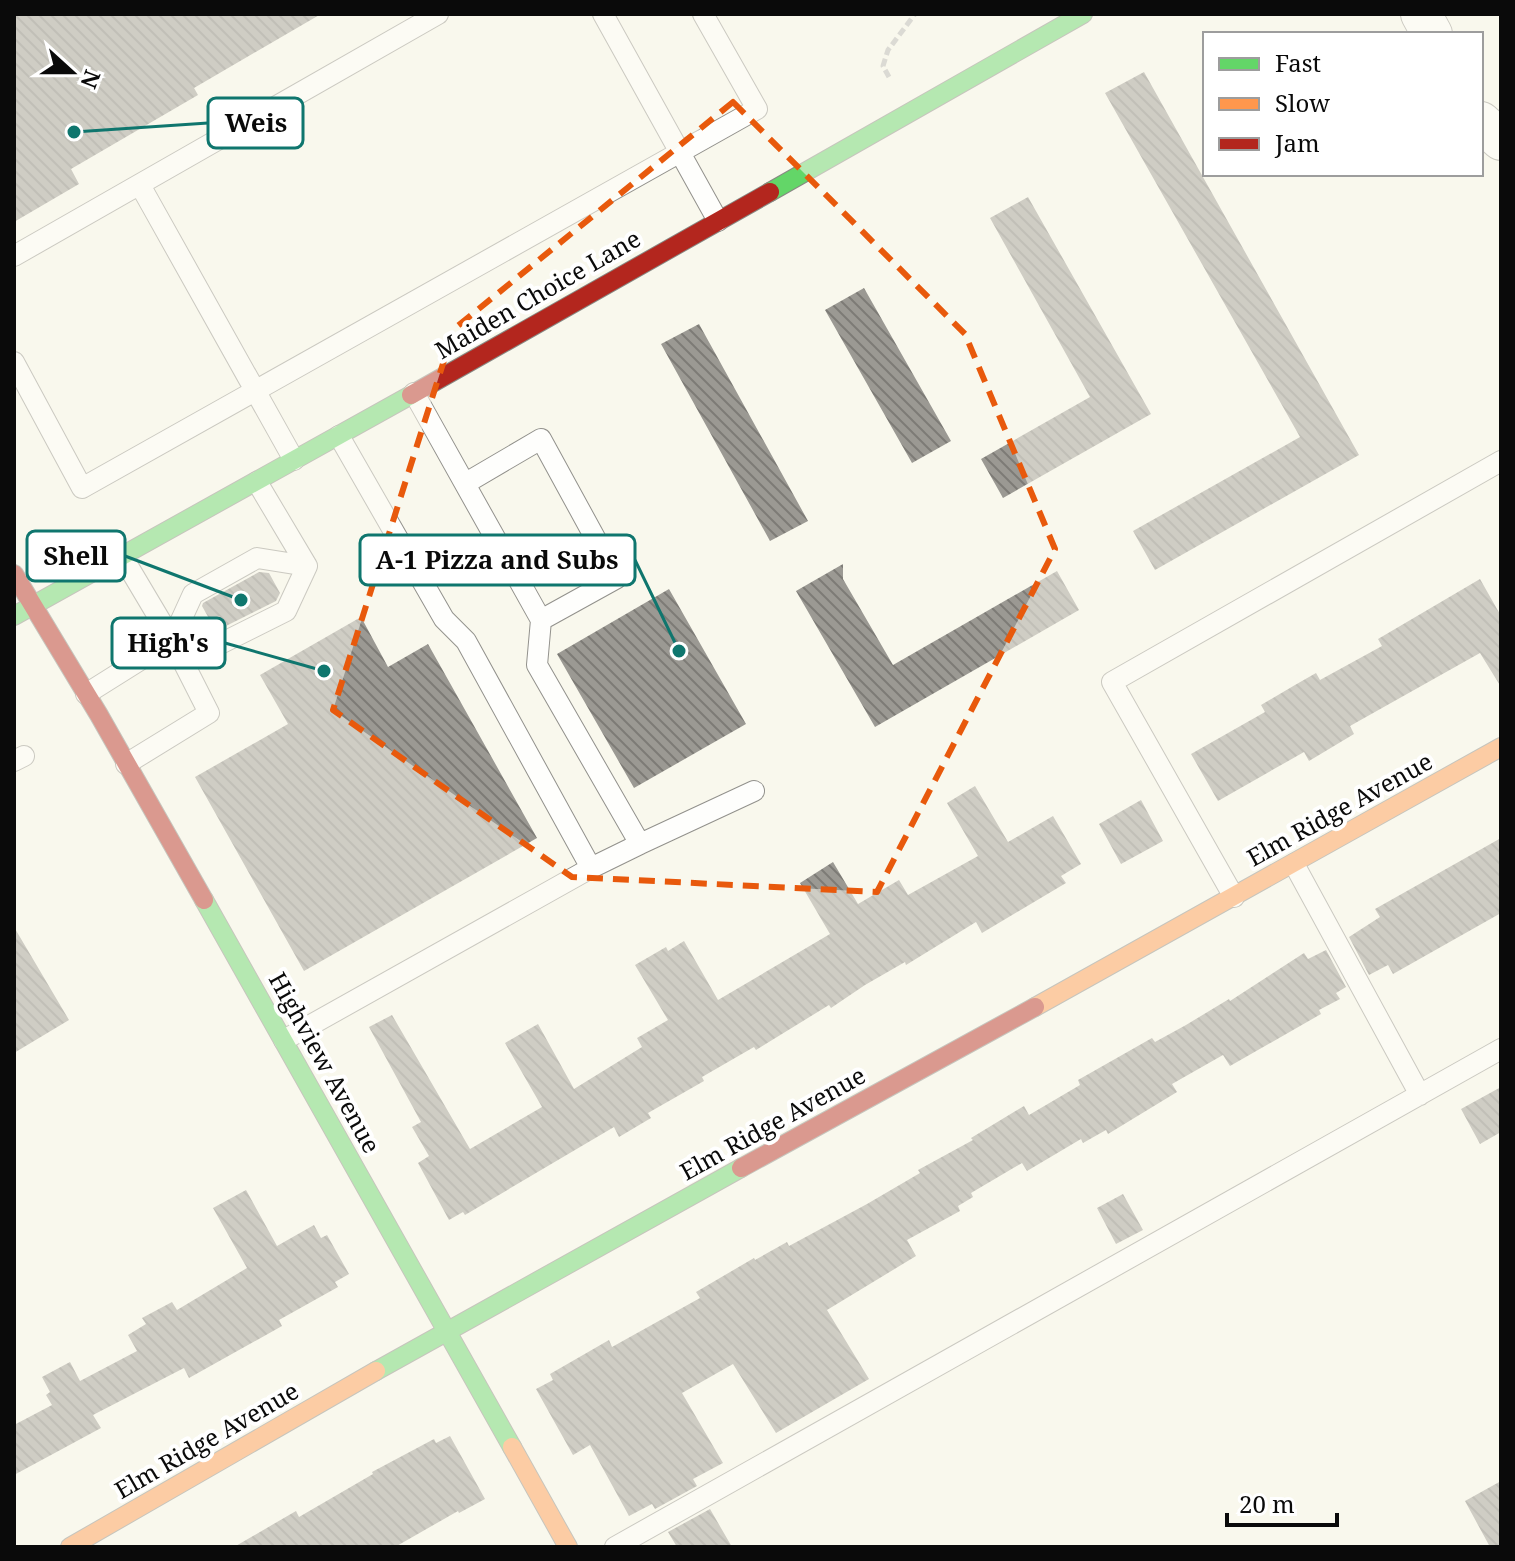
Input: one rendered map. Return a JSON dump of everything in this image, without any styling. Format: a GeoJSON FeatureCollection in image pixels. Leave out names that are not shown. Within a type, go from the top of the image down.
{"type":"FeatureCollection","features":[{"type":"Feature","properties":{"kind":"street","name":"Maiden Choice Lane"},"geometry":{"type":"LineString","coordinates":[[14,616],[339,436],[1083,14]]}},
{"type":"Feature","properties":{"kind":"street"},"geometry":{"type":"LineString","coordinates":[[1421,14],[1431,32]]}},
{"type":"Feature","properties":{"kind":"street"},"geometry":{"type":"LineString","coordinates":[[1483,124],[1501,140]]}},
{"type":"Feature","properties":{"kind":"street","name":"Highview Avenue"},"geometry":{"type":"LineString","coordinates":[[14,574],[284,1040],[568,1547]]}},
{"type":"Feature","properties":{"kind":"street","name":"Elm Ridge Avenue"},"geometry":{"type":"LineString","coordinates":[[70,1547],[446,1331],[1501,747]]}},
{"type":"Feature","properties":{"kind":"lane"},"geometry":{"type":"LineString","coordinates":[[14,256],[438,14]]}},
{"type":"Feature","properties":{"kind":"lane"},"geometry":{"type":"LineString","coordinates":[[603,14],[718,221]]}},
{"type":"Feature","properties":{"kind":"lane"},"geometry":{"type":"LineString","coordinates":[[14,362],[82,488],[757,109],[703,14]]}},
{"type":"Feature","properties":{"kind":"lane"},"geometry":{"type":"LineString","coordinates":[[140,185],[294,460]]}},
{"type":"Feature","properties":{"kind":"lane"},"geometry":{"type":"LineString","coordinates":[[414,393],[541,620],[537,665],[640,844]]}},
{"type":"Feature","properties":{"kind":"lane"},"geometry":{"type":"LineString","coordinates":[[339,436],[444,619],[466,641],[591,868]]}},
{"type":"Feature","properties":{"kind":"lane"},"geometry":{"type":"LineString","coordinates":[[466,483],[541,439],[610,564],[617,578],[541,620]]}},
{"type":"Feature","properties":{"kind":"lane"},"geometry":{"type":"LineString","coordinates":[[1234,897],[1112,682],[1501,461]]}},
{"type":"Feature","properties":{"kind":"lane"},"geometry":{"type":"LineString","coordinates":[[257,482],[307,566]]}},
{"type":"Feature","properties":{"kind":"lane"},"geometry":{"type":"LineString","coordinates":[[122,556],[172,640],[209,713],[126,764]]}},
{"type":"Feature","properties":{"kind":"lane"},"geometry":{"type":"LineString","coordinates":[[86,694],[172,640],[193,594],[206,586],[257,558],[307,566]]}},
{"type":"Feature","properties":{"kind":"lane"},"geometry":{"type":"LineString","coordinates":[[172,640],[218,645],[286,611],[307,566]]}},
{"type":"Feature","properties":{"kind":"lane"},"geometry":{"type":"LineString","coordinates":[[284,1040],[591,868],[754,791]]}},
{"type":"Feature","properties":{"kind":"lane"},"geometry":{"type":"LineString","coordinates":[[1294,864],[1420,1095]]}},
{"type":"Feature","properties":{"kind":"lane"},"geometry":{"type":"LineString","coordinates":[[615,1547],[1501,1049]]}},
{"type":"Feature","properties":{"kind":"path"},"geometry":{"type":"LineString","coordinates":[[911,111],[883,66],[888,50],[915,14]]}},
{"type":"Feature","properties":{"kind":"highlighted area"},"geometry":{"type":"Polygon","coordinates":[[[733,102],[965,334],[1055,549],[877,892],[572,877],[333,710],[454,329],[733,102]]]}},
{"type":"Feature","properties":{"kind":"building"},"geometry":{"type":"Polygon","coordinates":[[[14,14],[321,14],[194,88],[198,95],[71,169],[79,184],[14,222],[14,14]]]}},
{"type":"Feature","properties":{"kind":"building"},"geometry":{"type":"Polygon","coordinates":[[[1144,72],[1359,455],[1155,570],[1133,531],[1300,437],[1105,93],[1144,72]]]}},
{"type":"Feature","properties":{"kind":"building"},"geometry":{"type":"Polygon","coordinates":[[[1028,197],[1151,414],[1003,498],[981,459],[1090,397],[990,218],[1028,197]]]}},
{"type":"Feature","properties":{"kind":"building"},"geometry":{"type":"Polygon","coordinates":[[[864,288],[951,441],[912,463],[825,310],[864,288]]]}},
{"type":"Feature","properties":{"kind":"building"},"geometry":{"type":"Polygon","coordinates":[[[699,324],[808,521],[770,541],[661,344],[699,324]]]}},
{"type":"Feature","properties":{"kind":"building"},"geometry":{"type":"Polygon","coordinates":[[[843,564],[843,579],[893,665],[1057,571],[1079,610],[875,727],[796,591],[843,564]]]}},
{"type":"Feature","properties":{"kind":"building"},"geometry":{"type":"Polygon","coordinates":[[[259,572],[269,573],[280,593],[276,601],[216,631],[203,603],[259,572]]]}},
{"type":"Feature","properties":{"kind":"building"},"geometry":{"type":"Polygon","coordinates":[[[1480,579],[1501,616],[1501,687],[1480,653],[1350,726],[1354,734],[1309,761],[1304,752],[1218,801],[1191,754],[1265,712],[1261,705],[1316,673],[1320,680],[1382,646],[1378,639],[1480,579]]]}},
{"type":"Feature","properties":{"kind":"building"},"geometry":{"type":"Polygon","coordinates":[[[669,589],[746,724],[634,788],[557,654],[669,589]]]}},
{"type":"Feature","properties":{"kind":"building"},"geometry":{"type":"Polygon","coordinates":[[[361,617],[388,667],[428,644],[537,838],[304,971],[195,777],[288,724],[260,675],[361,617]]]}},
{"type":"Feature","properties":{"kind":"building"},"geometry":{"type":"Polygon","coordinates":[[[975,786],[1008,842],[1053,816],[1081,864],[1061,876],[1066,883],[982,933],[976,922],[906,965],[905,962],[865,985],[831,1008],[829,1005],[756,1050],[754,1047],[702,1077],[704,1081],[648,1113],[651,1118],[619,1137],[614,1127],[465,1215],[463,1212],[449,1220],[418,1163],[429,1156],[412,1127],[421,1122],[369,1027],[392,1015],[470,1149],[542,1107],[505,1043],[538,1024],[574,1089],[642,1047],[637,1038],[668,1020],[635,965],[666,947],[668,951],[684,941],[718,1000],[830,934],[800,883],[833,862],[858,904],[899,880],[908,895],[978,856],[947,803],[975,786]]]}},
{"type":"Feature","properties":{"kind":"building"},"geometry":{"type":"Polygon","coordinates":[[[1141,800],[1163,841],[1121,864],[1099,824],[1141,800]]]}},
{"type":"Feature","properties":{"kind":"building"},"geometry":{"type":"Polygon","coordinates":[[[1501,838],[1501,913],[1393,974],[1388,965],[1369,975],[1349,937],[1380,917],[1375,909],[1501,838]]]}},
{"type":"Feature","properties":{"kind":"building"},"geometry":{"type":"Polygon","coordinates":[[[14,927],[69,1020],[14,1053],[14,927]]]}},
{"type":"Feature","properties":{"kind":"building"},"geometry":{"type":"Polygon","coordinates":[[[1326,950],[1346,987],[1336,993],[1340,999],[1319,1010],[1321,1014],[1230,1066],[1223,1055],[1172,1084],[1177,1092],[1108,1134],[1106,1130],[1083,1143],[1081,1139],[1027,1171],[1022,1163],[971,1193],[973,1197],[958,1206],[960,1211],[907,1240],[916,1256],[827,1310],[869,1379],[776,1433],[733,1364],[682,1393],[723,1463],[693,1479],[697,1486],[655,1509],[652,1504],[629,1516],[590,1445],[573,1455],[536,1389],[553,1380],[550,1374],[609,1340],[612,1347],[700,1298],[696,1292],[754,1258],[787,1242],[789,1246],[867,1204],[1024,1106],[1029,1115],[1080,1085],[1078,1080],[1152,1038],[1155,1042],[1230,1001],[1304,953],[1308,959],[1326,950]]]}},
{"type":"Feature","properties":{"kind":"building"},"geometry":{"type":"Polygon","coordinates":[[[1501,1087],[1501,1132],[1480,1144],[1461,1109],[1501,1087]]]}},
{"type":"Feature","properties":{"kind":"building"},"geometry":{"type":"Polygon","coordinates":[[[246,1190],[277,1246],[314,1225],[321,1238],[327,1235],[349,1274],[335,1282],[338,1287],[279,1320],[282,1326],[189,1378],[184,1368],[93,1415],[101,1428],[14,1475],[14,1425],[52,1405],[46,1395],[50,1392],[42,1377],[70,1362],[80,1381],[137,1351],[128,1335],[146,1324],[142,1318],[172,1302],[177,1310],[247,1268],[213,1208],[246,1190]]]}},
{"type":"Feature","properties":{"kind":"building"},"geometry":{"type":"Polygon","coordinates":[[[1123,1194],[1143,1230],[1116,1244],[1097,1208],[1123,1194]]]}},
{"type":"Feature","properties":{"kind":"building"},"geometry":{"type":"Polygon","coordinates":[[[450,1436],[485,1499],[395,1547],[234,1547],[296,1511],[299,1517],[372,1472],[434,1439],[436,1443],[450,1436]]]}},
{"type":"Feature","properties":{"kind":"building"},"geometry":{"type":"Polygon","coordinates":[[[1501,1481],[1501,1547],[1490,1547],[1465,1501],[1501,1481]]]}},
{"type":"Feature","properties":{"kind":"building"},"geometry":{"type":"Polygon","coordinates":[[[710,1509],[732,1547],[677,1547],[668,1532],[710,1509]]]}},
{"type":"Feature","properties":{"kind":"traffic: fast"},"geometry":{"type":"LineString","coordinates":[[770,192],[1083,14]]}},
{"type":"Feature","properties":{"kind":"traffic: fast"},"geometry":{"type":"LineString","coordinates":[[14,616],[411,395]]}},
{"type":"Feature","properties":{"kind":"traffic: fast"},"geometry":{"type":"LineString","coordinates":[[204,900],[512,1447]]}},
{"type":"Feature","properties":{"kind":"traffic: fast"},"geometry":{"type":"LineString","coordinates":[[376,1371],[741,1168]]}},
{"type":"Feature","properties":{"kind":"traffic: slow"},"geometry":{"type":"LineString","coordinates":[[1035,1007],[1501,747]]}},
{"type":"Feature","properties":{"kind":"traffic: slow"},"geometry":{"type":"LineString","coordinates":[[70,1547],[376,1371]]}},
{"type":"Feature","properties":{"kind":"traffic: slow"},"geometry":{"type":"LineString","coordinates":[[512,1447],[568,1547]]}},
{"type":"Feature","properties":{"kind":"traffic: jam"},"geometry":{"type":"LineString","coordinates":[[411,395],[770,192]]}},
{"type":"Feature","properties":{"kind":"traffic: jam"},"geometry":{"type":"LineString","coordinates":[[14,574],[99,715],[204,900]]}},
{"type":"Feature","properties":{"kind":"traffic: jam"},"geometry":{"type":"LineString","coordinates":[[741,1168],[1035,1007]]}},
{"type":"Feature","properties":{"kind":"place","name":"Weis"},"geometry":{"type":"Point","coordinates":[74,132]}},
{"type":"Feature","properties":{"kind":"place","name":"Shell"},"geometry":{"type":"Point","coordinates":[241,600]}},
{"type":"Feature","properties":{"kind":"place","name":"A-1 Pizza and Subs"},"geometry":{"type":"Point","coordinates":[679,651]}},
{"type":"Feature","properties":{"kind":"place","name":"High's"},"geometry":{"type":"Point","coordinates":[324,671]}}]}
